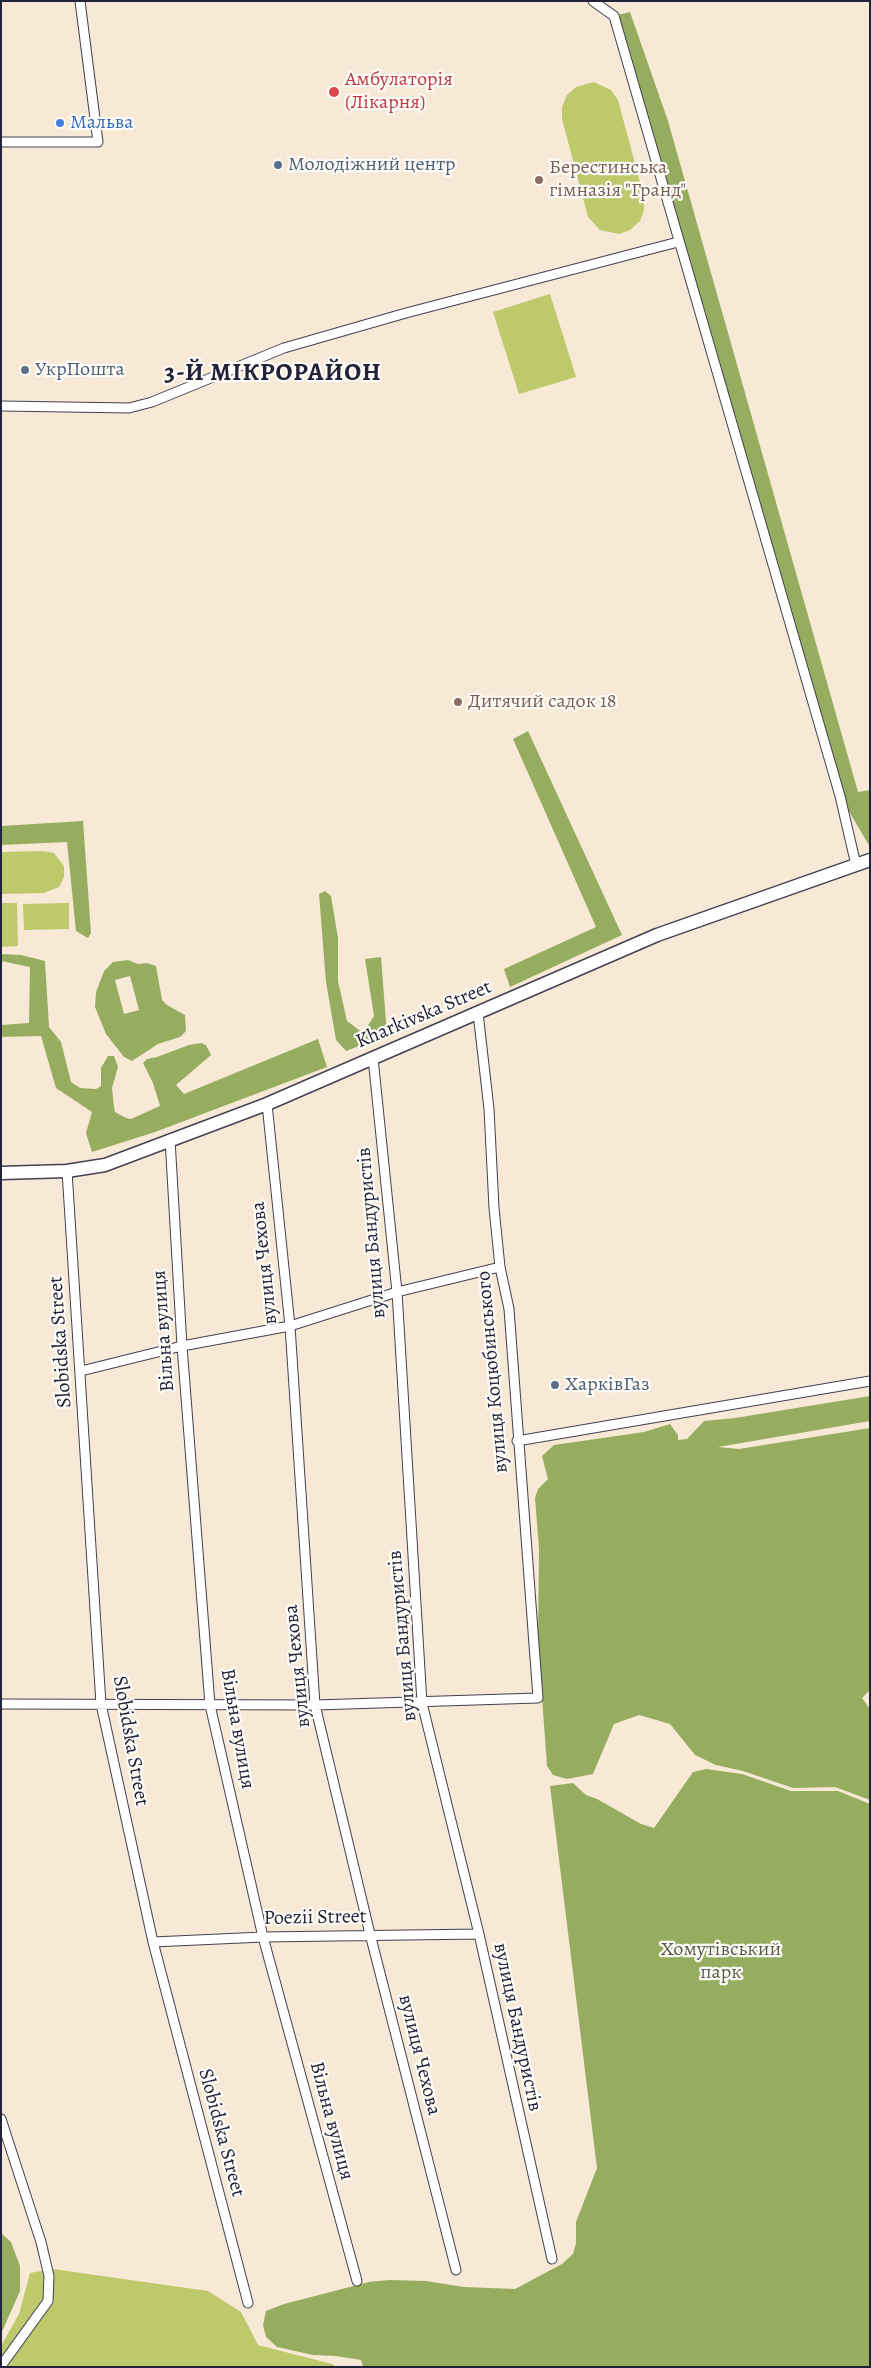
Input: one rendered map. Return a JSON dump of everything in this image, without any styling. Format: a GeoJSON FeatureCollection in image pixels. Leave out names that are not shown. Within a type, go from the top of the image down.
{"type":"FeatureCollection","features":[{"type":"Feature","properties":{"kind":"street"},"geometry":{"type":"LineString","coordinates":[[1,142],[98,142],[80,1]]}},
{"type":"Feature","properties":{"kind":"street"},"geometry":{"type":"LineString","coordinates":[[593,1],[614,16],[840,796],[856,865]]}},
{"type":"Feature","properties":{"kind":"street"},"geometry":{"type":"LineString","coordinates":[[1,406],[129,408],[152,402],[284,348],[406,313],[678,242]]}},
{"type":"Feature","properties":{"kind":"street","name":"Kharkivska Street"},"geometry":{"type":"LineString","coordinates":[[1,1173],[66,1171],[105,1165],[267,1104],[657,935],[870,860]]}},
{"type":"Feature","properties":{"kind":"street","name":"вулиця Коцюбинського"},"geometry":{"type":"LineString","coordinates":[[422,1703],[538,1698],[508,1309],[500,1267],[494,1208],[489,1109],[478,1013]]}},
{"type":"Feature","properties":{"kind":"street","name":"вулиця Бандуристів"},"geometry":{"type":"LineString","coordinates":[[373,1058],[396,1292],[422,1703],[479,1934],[552,2259]]}},
{"type":"Feature","properties":{"kind":"street","name":"вулиця Чехова"},"geometry":{"type":"LineString","coordinates":[[267,1104],[290,1326],[315,1705],[370,1934],[456,2270]]}},
{"type":"Feature","properties":{"kind":"street","name":"Вільна вулиця"},"geometry":{"type":"LineString","coordinates":[[170,1139],[182,1346],[210,1705],[263,1937],[357,2281]]}},
{"type":"Feature","properties":{"kind":"street","name":"Slobidska Street"},"geometry":{"type":"LineString","coordinates":[[66,1171],[81,1371],[101,1704],[153,1942],[248,2303]]}},
{"type":"Feature","properties":{"kind":"street"},"geometry":{"type":"LineString","coordinates":[[81,1371],[182,1346],[290,1326],[396,1292],[500,1267]]}},
{"type":"Feature","properties":{"kind":"street"},"geometry":{"type":"LineString","coordinates":[[517,1441],[870,1381]]}},
{"type":"Feature","properties":{"kind":"street"},"geometry":{"type":"LineString","coordinates":[[1,1704],[315,1705],[422,1703]]}},
{"type":"Feature","properties":{"kind":"street","name":"Poezii Street"},"geometry":{"type":"LineString","coordinates":[[153,1942],[370,1934],[479,1934]]}},
{"type":"Feature","properties":{"kind":"street"},"geometry":{"type":"LineString","coordinates":[[1,2119],[41,2242],[49,2276],[48,2301],[1,2366]]}},
{"type":"Feature","properties":{"kind":"green space"},"geometry":{"type":"Polygon","coordinates":[[[630,12],[668,121],[858,792],[870,790],[870,847],[840,796],[614,16],[630,12]]]}},
{"type":"Feature","properties":{"kind":"green space"},"geometry":{"type":"Polygon","coordinates":[[[594,82],[611,90],[618,100],[644,197],[644,210],[640,221],[630,230],[619,234],[600,230],[588,217],[562,119],[562,107],[567,95],[576,87],[594,82]]]}},
{"type":"Feature","properties":{"kind":"green space"},"geometry":{"type":"Polygon","coordinates":[[[550,294],[576,377],[519,394],[493,312],[550,294]]]}},
{"type":"Feature","properties":{"kind":"green space"},"geometry":{"type":"Polygon","coordinates":[[[528,731],[622,935],[510,987],[504,969],[596,927],[513,739],[528,731]]]}},
{"type":"Feature","properties":{"kind":"green space"},"geometry":{"type":"Polygon","coordinates":[[[83,821],[91,933],[88,938],[76,931],[67,842],[1,845],[1,826],[83,821]]]}},
{"type":"Feature","properties":{"kind":"green space"},"geometry":{"type":"Polygon","coordinates":[[[43,851],[54,853],[64,866],[64,877],[59,887],[44,893],[1,894],[1,852],[43,851]]]}},
{"type":"Feature","properties":{"kind":"green space"},"geometry":{"type":"Polygon","coordinates":[[[325,891],[331,896],[338,938],[338,981],[347,1021],[363,1033],[374,1016],[365,959],[381,957],[387,1035],[346,1051],[336,1040],[326,982],[319,894],[325,891]]]}},
{"type":"Feature","properties":{"kind":"green space"},"geometry":{"type":"Polygon","coordinates":[[[1,903],[17,903],[18,946],[1,947],[1,903]]]}},
{"type":"Feature","properties":{"kind":"green space"},"geometry":{"type":"Polygon","coordinates":[[[69,903],[69,929],[24,930],[23,904],[69,903]]]}},
{"type":"Feature","properties":{"kind":"green space"},"geometry":{"type":"Polygon","coordinates":[[[1,954],[21,955],[45,961],[49,1027],[61,1042],[71,1082],[80,1088],[96,1089],[101,1086],[101,1068],[108,1056],[114,1056],[118,1067],[112,1088],[114,1107],[115,1112],[126,1118],[131,1119],[160,1106],[153,1083],[143,1063],[147,1059],[189,1045],[201,1043],[206,1045],[211,1055],[176,1085],[184,1094],[318,1039],[327,1067],[155,1132],[92,1152],[86,1133],[92,1112],[56,1088],[41,1036],[1,1037],[1,1025],[29,1023],[30,967],[1,961],[1,954]]]}},
{"type":"Feature","properties":{"kind":"green space"},"geometry":{"type":"Polygon","coordinates":[[[128,960],[138,964],[147,963],[156,966],[162,1000],[185,1015],[186,1031],[180,1037],[158,1044],[132,1061],[124,1057],[106,1034],[95,1007],[96,992],[104,971],[113,962],[128,960]],[[130,976],[115,980],[124,1014],[139,1010],[130,976]]]}},
{"type":"Feature","properties":{"kind":"green space"},"geometry":{"type":"Polygon","coordinates":[[[870,1396],[870,1421],[718,1447],[739,1449],[870,1428],[870,1690],[862,1698],[870,1709],[870,1800],[835,1787],[793,1788],[743,1771],[716,1765],[695,1755],[670,1724],[639,1715],[614,1724],[593,1774],[567,1779],[553,1775],[547,1766],[538,1641],[539,1549],[535,1498],[538,1489],[548,1479],[542,1456],[554,1445],[644,1432],[670,1424],[678,1435],[678,1440],[687,1439],[704,1421],[735,1418],[870,1396]]]}},
{"type":"Feature","properties":{"kind":"green space","name":"Хомутівський парк"},"geometry":{"type":"Polygon","coordinates":[[[706,1769],[742,1774],[791,1791],[838,1791],[870,1804],[870,2367],[363,2367],[361,2360],[313,2355],[277,2347],[266,2337],[263,2325],[266,2311],[284,2304],[369,2282],[389,2280],[426,2281],[464,2287],[515,2289],[562,2264],[573,2254],[576,2243],[576,2222],[597,2168],[550,1786],[573,1783],[586,1795],[597,1799],[641,1824],[654,1828],[693,1772],[706,1769]]]}},
{"type":"Feature","properties":{"kind":"green space"},"geometry":{"type":"Polygon","coordinates":[[[1,2233],[11,2242],[20,2266],[20,2291],[1,2334],[1,2233]]]}},
{"type":"Feature","properties":{"kind":"green space"},"geometry":{"type":"Polygon","coordinates":[[[53,2269],[208,2291],[241,2312],[258,2345],[332,2364],[336,2367],[1,2367],[1,2346],[19,2314],[30,2273],[53,2269]]]}},
{"type":"Feature","properties":{"kind":"place","name":"Амбулаторія (Лікарня)"},"geometry":{"type":"Point","coordinates":[334,92]}},
{"type":"Feature","properties":{"kind":"place","name":"Мальва"},"geometry":{"type":"Point","coordinates":[60,123]}},
{"type":"Feature","properties":{"kind":"place","name":"Молодіжний центр"},"geometry":{"type":"Point","coordinates":[278,165]}},
{"type":"Feature","properties":{"kind":"place","name":"Берестинська гімназія \"Гранд\""},"geometry":{"type":"Point","coordinates":[539,180]}},
{"type":"Feature","properties":{"kind":"place","name":"УкрПошта"},"geometry":{"type":"Point","coordinates":[25,370]}},
{"type":"Feature","properties":{"kind":"place","name":"Дитячий садок 18"},"geometry":{"type":"Point","coordinates":[458,702]}},
{"type":"Feature","properties":{"kind":"place","name":"ХарківГаз"},"geometry":{"type":"Point","coordinates":[555,1385]}},
{"type":"Feature","properties":{"kind":"district","name":"3-Й МІКРОРАЙОН"},"geometry":{"type":"Point","coordinates":[273,374]}}]}
